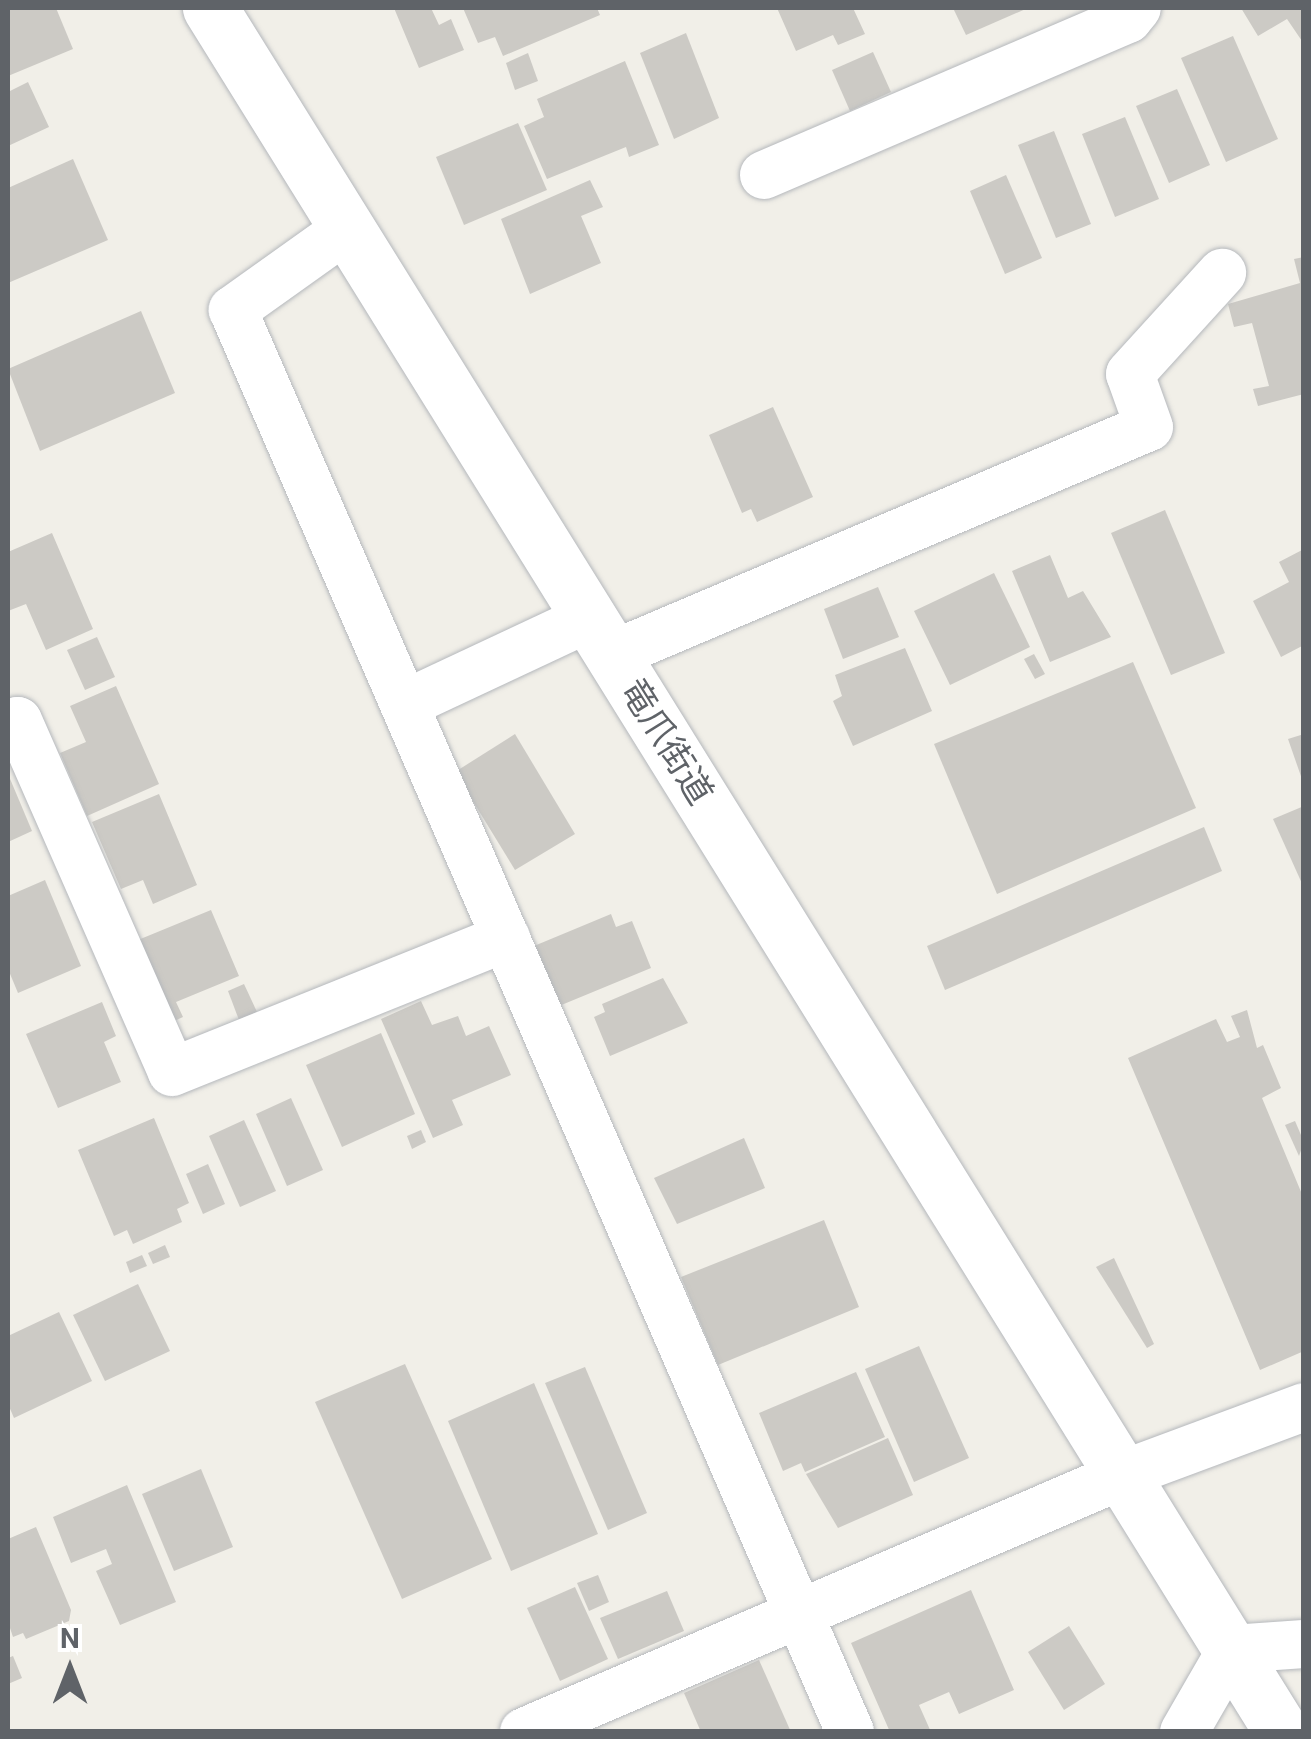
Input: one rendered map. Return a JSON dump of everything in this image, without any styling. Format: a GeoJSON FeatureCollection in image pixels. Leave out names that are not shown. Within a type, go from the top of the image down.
{"type":"FeatureCollection","features":[{"type":"Feature","properties":{"kind":"main road","name":"竜爪街道"},"geometry":{"type":"LineString","coordinates":[[210,8],[1127,1473],[1282,1732]]}},
{"type":"Feature","properties":{"kind":"street"},"geometry":{"type":"LineString","coordinates":[[764,175],[1128,20],[1137,8]]}},
{"type":"Feature","properties":{"kind":"street"},"geometry":{"type":"LineString","coordinates":[[346,230],[233,310],[850,1732]]}},
{"type":"Feature","properties":{"kind":"street"},"geometry":{"type":"LineString","coordinates":[[404,704],[600,636],[1149,427],[1130,374],[1222,273]]}},
{"type":"Feature","properties":{"kind":"street"},"geometry":{"type":"LineString","coordinates":[[8,726],[18,722],[172,1072],[506,938]]}},
{"type":"Feature","properties":{"kind":"street"},"geometry":{"type":"LineString","coordinates":[[524,1732],[1127,1473],[1304,1407]]}},
{"type":"Feature","properties":{"kind":"street"},"geometry":{"type":"LineString","coordinates":[[1184,1732],[1232,1649],[1304,1644]]}},
{"type":"Feature","properties":{"kind":"building"},"geometry":{"type":"Polygon","coordinates":[[[8,8],[56,8],[73,49],[8,76],[8,8]]]}},
{"type":"Feature","properties":{"kind":"building"},"geometry":{"type":"Polygon","coordinates":[[[394,8],[431,8],[439,25],[451,19],[464,50],[419,68],[394,8]]]}},
{"type":"Feature","properties":{"kind":"building"},"geometry":{"type":"Polygon","coordinates":[[[463,8],[597,8],[600,15],[503,56],[495,37],[478,43],[463,8]]]}},
{"type":"Feature","properties":{"kind":"building"},"geometry":{"type":"Polygon","coordinates":[[[777,8],[853,8],[865,34],[838,45],[833,35],[796,51],[777,8]]]}},
{"type":"Feature","properties":{"kind":"building"},"geometry":{"type":"Polygon","coordinates":[[[953,8],[1028,8],[966,35],[953,8]]]}},
{"type":"Feature","properties":{"kind":"building"},"geometry":{"type":"Polygon","coordinates":[[[1241,8],[1304,8],[1304,44],[1287,19],[1258,36],[1241,8]]]}},
{"type":"Feature","properties":{"kind":"building"},"geometry":{"type":"Polygon","coordinates":[[[686,33],[719,118],[674,139],[640,53],[686,33]]]}},
{"type":"Feature","properties":{"kind":"building"},"geometry":{"type":"Polygon","coordinates":[[[1233,36],[1278,139],[1226,162],[1181,58],[1233,36]]]}},
{"type":"Feature","properties":{"kind":"building"},"geometry":{"type":"Polygon","coordinates":[[[873,52],[891,92],[850,111],[832,70],[873,52]]]}},
{"type":"Feature","properties":{"kind":"building"},"geometry":{"type":"Polygon","coordinates":[[[528,53],[538,81],[515,90],[506,63],[528,53]]]}},
{"type":"Feature","properties":{"kind":"building"},"geometry":{"type":"Polygon","coordinates":[[[625,61],[659,145],[629,157],[626,147],[547,179],[524,126],[544,117],[537,99],[625,61]]]}},
{"type":"Feature","properties":{"kind":"building"},"geometry":{"type":"Polygon","coordinates":[[[28,82],[49,127],[8,146],[8,92],[28,82]]]}},
{"type":"Feature","properties":{"kind":"building"},"geometry":{"type":"Polygon","coordinates":[[[1177,89],[1210,165],[1169,183],[1136,106],[1177,89]]]}},
{"type":"Feature","properties":{"kind":"building"},"geometry":{"type":"Polygon","coordinates":[[[1125,117],[1159,199],[1115,217],[1082,134],[1125,117]]]}},
{"type":"Feature","properties":{"kind":"building"},"geometry":{"type":"Polygon","coordinates":[[[518,123],[547,190],[464,225],[436,157],[518,123]]]}},
{"type":"Feature","properties":{"kind":"building"},"geometry":{"type":"Polygon","coordinates":[[[1054,131],[1091,224],[1056,238],[1018,145],[1054,131]]]}},
{"type":"Feature","properties":{"kind":"building"},"geometry":{"type":"Polygon","coordinates":[[[73,159],[108,240],[8,283],[8,188],[73,159]]]}},
{"type":"Feature","properties":{"kind":"building"},"geometry":{"type":"Polygon","coordinates":[[[1006,175],[1042,258],[1005,274],[970,191],[1006,175]]]}},
{"type":"Feature","properties":{"kind":"building"},"geometry":{"type":"Polygon","coordinates":[[[590,180],[603,207],[581,216],[601,263],[530,294],[501,219],[590,180]]]}},
{"type":"Feature","properties":{"kind":"building"},"geometry":{"type":"Polygon","coordinates":[[[1304,257],[1304,394],[1258,406],[1253,389],[1269,386],[1252,323],[1234,327],[1228,304],[1300,283],[1294,259],[1304,257]]]}},
{"type":"Feature","properties":{"kind":"building"},"geometry":{"type":"Polygon","coordinates":[[[141,311],[175,393],[40,451],[8,369],[141,311]]]}},
{"type":"Feature","properties":{"kind":"building"},"geometry":{"type":"Polygon","coordinates":[[[773,407],[813,497],[757,522],[751,509],[742,513],[709,435],[773,407]]]}},
{"type":"Feature","properties":{"kind":"building"},"geometry":{"type":"Polygon","coordinates":[[[1165,510],[1225,653],[1171,675],[1111,533],[1165,510]]]}},
{"type":"Feature","properties":{"kind":"building"},"geometry":{"type":"Polygon","coordinates":[[[52,533],[93,629],[46,650],[26,604],[8,611],[8,552],[52,533]]]}},
{"type":"Feature","properties":{"kind":"building"},"geometry":{"type":"Polygon","coordinates":[[[1304,549],[1304,645],[1281,657],[1253,601],[1289,582],[1279,562],[1304,549]]]}},
{"type":"Feature","properties":{"kind":"building"},"geometry":{"type":"Polygon","coordinates":[[[1050,555],[1068,598],[1083,591],[1111,637],[1050,662],[1012,571],[1050,555]]]}},
{"type":"Feature","properties":{"kind":"building"},"geometry":{"type":"Polygon","coordinates":[[[994,573],[1030,647],[950,685],[914,611],[994,573]]]}},
{"type":"Feature","properties":{"kind":"building"},"geometry":{"type":"Polygon","coordinates":[[[878,587],[899,637],[843,659],[824,609],[878,587]]]}},
{"type":"Feature","properties":{"kind":"building"},"geometry":{"type":"Polygon","coordinates":[[[97,637],[115,677],[85,690],[67,650],[97,637]]]}},
{"type":"Feature","properties":{"kind":"building"},"geometry":{"type":"Polygon","coordinates":[[[905,648],[932,711],[853,746],[833,701],[842,696],[835,675],[905,648]]]}},
{"type":"Feature","properties":{"kind":"building"},"geometry":{"type":"Polygon","coordinates":[[[1034,654],[1045,674],[1035,679],[1024,659],[1034,654]]]}},
{"type":"Feature","properties":{"kind":"building"},"geometry":{"type":"Polygon","coordinates":[[[1133,662],[1196,808],[997,894],[934,744],[1133,662]]]}},
{"type":"Feature","properties":{"kind":"building"},"geometry":{"type":"Polygon","coordinates":[[[116,686],[159,784],[87,816],[60,753],[86,742],[70,706],[116,686]]]}},
{"type":"Feature","properties":{"kind":"building"},"geometry":{"type":"Polygon","coordinates":[[[515,734],[575,834],[515,870],[455,772],[515,734]]]}},
{"type":"Feature","properties":{"kind":"building"},"geometry":{"type":"Polygon","coordinates":[[[1304,734],[1304,782],[1303,782],[1288,739],[1304,734]]]}},
{"type":"Feature","properties":{"kind":"building"},"geometry":{"type":"Polygon","coordinates":[[[8,774],[32,831],[8,842],[8,774]]]}},
{"type":"Feature","properties":{"kind":"building"},"geometry":{"type":"Polygon","coordinates":[[[159,794],[197,885],[153,904],[143,880],[121,889],[92,822],[159,794]]]}},
{"type":"Feature","properties":{"kind":"building"},"geometry":{"type":"Polygon","coordinates":[[[1304,806],[1304,888],[1273,819],[1304,806]]]}},
{"type":"Feature","properties":{"kind":"building"},"geometry":{"type":"Polygon","coordinates":[[[1204,827],[1222,871],[945,990],[927,946],[1204,827]]]}},
{"type":"Feature","properties":{"kind":"building"},"geometry":{"type":"Polygon","coordinates":[[[45,880],[81,966],[18,993],[8,969],[8,896],[45,880]]]}},
{"type":"Feature","properties":{"kind":"building"},"geometry":{"type":"Polygon","coordinates":[[[211,910],[239,976],[176,1002],[183,1017],[172,1022],[138,940],[211,910]]]}},
{"type":"Feature","properties":{"kind":"building"},"geometry":{"type":"Polygon","coordinates":[[[611,914],[616,927],[632,921],[651,968],[559,1006],[534,946],[611,914]]]}},
{"type":"Feature","properties":{"kind":"building"},"geometry":{"type":"Polygon","coordinates":[[[663,978],[688,1023],[610,1056],[594,1017],[605,1012],[602,1004],[663,978]]]}},
{"type":"Feature","properties":{"kind":"building"},"geometry":{"type":"Polygon","coordinates":[[[244,984],[257,1012],[239,1020],[228,991],[244,984]]]}},
{"type":"Feature","properties":{"kind":"building"},"geometry":{"type":"Polygon","coordinates":[[[421,1001],[432,1025],[458,1016],[466,1036],[489,1026],[511,1075],[452,1100],[463,1125],[433,1138],[381,1019],[421,1001]]]}},
{"type":"Feature","properties":{"kind":"building"},"geometry":{"type":"Polygon","coordinates":[[[102,1002],[116,1036],[104,1042],[121,1082],[58,1108],[26,1034],[102,1002]]]}},
{"type":"Feature","properties":{"kind":"building"},"geometry":{"type":"Polygon","coordinates":[[[1247,1010],[1257,1048],[1263,1045],[1281,1088],[1262,1098],[1304,1199],[1304,1351],[1260,1370],[1128,1058],[1216,1019],[1227,1042],[1240,1037],[1231,1016],[1247,1010]]]}},
{"type":"Feature","properties":{"kind":"building"},"geometry":{"type":"Polygon","coordinates":[[[381,1033],[415,1114],[342,1147],[306,1065],[381,1033]]]}},
{"type":"Feature","properties":{"kind":"building"},"geometry":{"type":"Polygon","coordinates":[[[291,1098],[323,1170],[287,1186],[256,1114],[291,1098]]]}},
{"type":"Feature","properties":{"kind":"building"},"geometry":{"type":"Polygon","coordinates":[[[154,1118],[189,1203],[177,1209],[182,1222],[133,1244],[127,1230],[114,1236],[78,1150],[154,1118]]]}},
{"type":"Feature","properties":{"kind":"building"},"geometry":{"type":"Polygon","coordinates":[[[244,1120],[276,1191],[240,1207],[209,1136],[244,1120]]]}},
{"type":"Feature","properties":{"kind":"building"},"geometry":{"type":"Polygon","coordinates":[[[1295,1121],[1304,1142],[1299,1156],[1285,1125],[1295,1121]]]}},
{"type":"Feature","properties":{"kind":"building"},"geometry":{"type":"Polygon","coordinates":[[[421,1130],[426,1142],[412,1149],[407,1136],[421,1130]]]}},
{"type":"Feature","properties":{"kind":"building"},"geometry":{"type":"Polygon","coordinates":[[[744,1138],[765,1188],[677,1224],[654,1178],[744,1138]]]}},
{"type":"Feature","properties":{"kind":"building"},"geometry":{"type":"Polygon","coordinates":[[[208,1164],[225,1204],[203,1214],[186,1174],[208,1164]]]}},
{"type":"Feature","properties":{"kind":"building"},"geometry":{"type":"Polygon","coordinates":[[[824,1220],[859,1307],[718,1365],[681,1277],[824,1220]]]}},
{"type":"Feature","properties":{"kind":"building"},"geometry":{"type":"Polygon","coordinates":[[[165,1245],[170,1257],[153,1264],[148,1253],[165,1245]]]}},
{"type":"Feature","properties":{"kind":"building"},"geometry":{"type":"Polygon","coordinates":[[[142,1255],[147,1266],[130,1273],[126,1262],[142,1255]]]}},
{"type":"Feature","properties":{"kind":"building"},"geometry":{"type":"Polygon","coordinates":[[[1114,1258],[1154,1344],[1147,1348],[1096,1267],[1114,1258]]]}},
{"type":"Feature","properties":{"kind":"building"},"geometry":{"type":"Polygon","coordinates":[[[138,1284],[170,1351],[105,1381],[73,1315],[138,1284]]]}},
{"type":"Feature","properties":{"kind":"building"},"geometry":{"type":"Polygon","coordinates":[[[59,1312],[92,1381],[14,1418],[8,1404],[8,1336],[59,1312]]]}},
{"type":"Feature","properties":{"kind":"building"},"geometry":{"type":"Polygon","coordinates":[[[919,1346],[969,1458],[914,1482],[865,1369],[919,1346]]]}},
{"type":"Feature","properties":{"kind":"building"},"geometry":{"type":"Polygon","coordinates":[[[405,1364],[492,1559],[402,1599],[315,1402],[405,1364]]]}},
{"type":"Feature","properties":{"kind":"building"},"geometry":{"type":"Polygon","coordinates":[[[585,1367],[647,1513],[608,1530],[545,1383],[585,1367]]]}},
{"type":"Feature","properties":{"kind":"building"},"geometry":{"type":"Polygon","coordinates":[[[856,1372],[885,1437],[805,1472],[801,1463],[783,1471],[759,1413],[856,1372]]]}},
{"type":"Feature","properties":{"kind":"building"},"geometry":{"type":"Polygon","coordinates":[[[534,1383],[598,1534],[511,1571],[448,1421],[534,1383]]]}},
{"type":"Feature","properties":{"kind":"building"},"geometry":{"type":"Polygon","coordinates":[[[888,1438],[913,1495],[838,1528],[806,1474],[888,1438]]]}},
{"type":"Feature","properties":{"kind":"building"},"geometry":{"type":"Polygon","coordinates":[[[201,1469],[233,1547],[174,1571],[142,1494],[201,1469]]]}},
{"type":"Feature","properties":{"kind":"building"},"geometry":{"type":"Polygon","coordinates":[[[127,1485],[176,1602],[120,1625],[96,1571],[112,1564],[106,1549],[71,1563],[53,1517],[127,1485]]]}},
{"type":"Feature","properties":{"kind":"building"},"geometry":{"type":"Polygon","coordinates":[[[36,1527],[71,1610],[69,1621],[26,1639],[23,1633],[13,1637],[8,1622],[8,1539],[36,1527]]]}},
{"type":"Feature","properties":{"kind":"building"},"geometry":{"type":"Polygon","coordinates":[[[598,1575],[609,1602],[589,1611],[577,1583],[598,1575]]]}},
{"type":"Feature","properties":{"kind":"building"},"geometry":{"type":"Polygon","coordinates":[[[575,1587],[608,1659],[560,1681],[527,1608],[575,1587]]]}},
{"type":"Feature","properties":{"kind":"building"},"geometry":{"type":"Polygon","coordinates":[[[971,1590],[1014,1690],[959,1714],[949,1692],[919,1705],[931,1732],[890,1732],[851,1643],[971,1590]]]}},
{"type":"Feature","properties":{"kind":"building"},"geometry":{"type":"Polygon","coordinates":[[[667,1591],[684,1631],[618,1659],[600,1618],[667,1591]]]}},
{"type":"Feature","properties":{"kind":"building"},"geometry":{"type":"Polygon","coordinates":[[[1069,1626],[1105,1684],[1064,1710],[1028,1652],[1069,1626]]]}},
{"type":"Feature","properties":{"kind":"building"},"geometry":{"type":"Polygon","coordinates":[[[13,1656],[22,1678],[8,1684],[8,1658],[13,1656]]]}},
{"type":"Feature","properties":{"kind":"building"},"geometry":{"type":"Polygon","coordinates":[[[759,1660],[791,1732],[701,1732],[684,1693],[759,1660]]]}}]}
